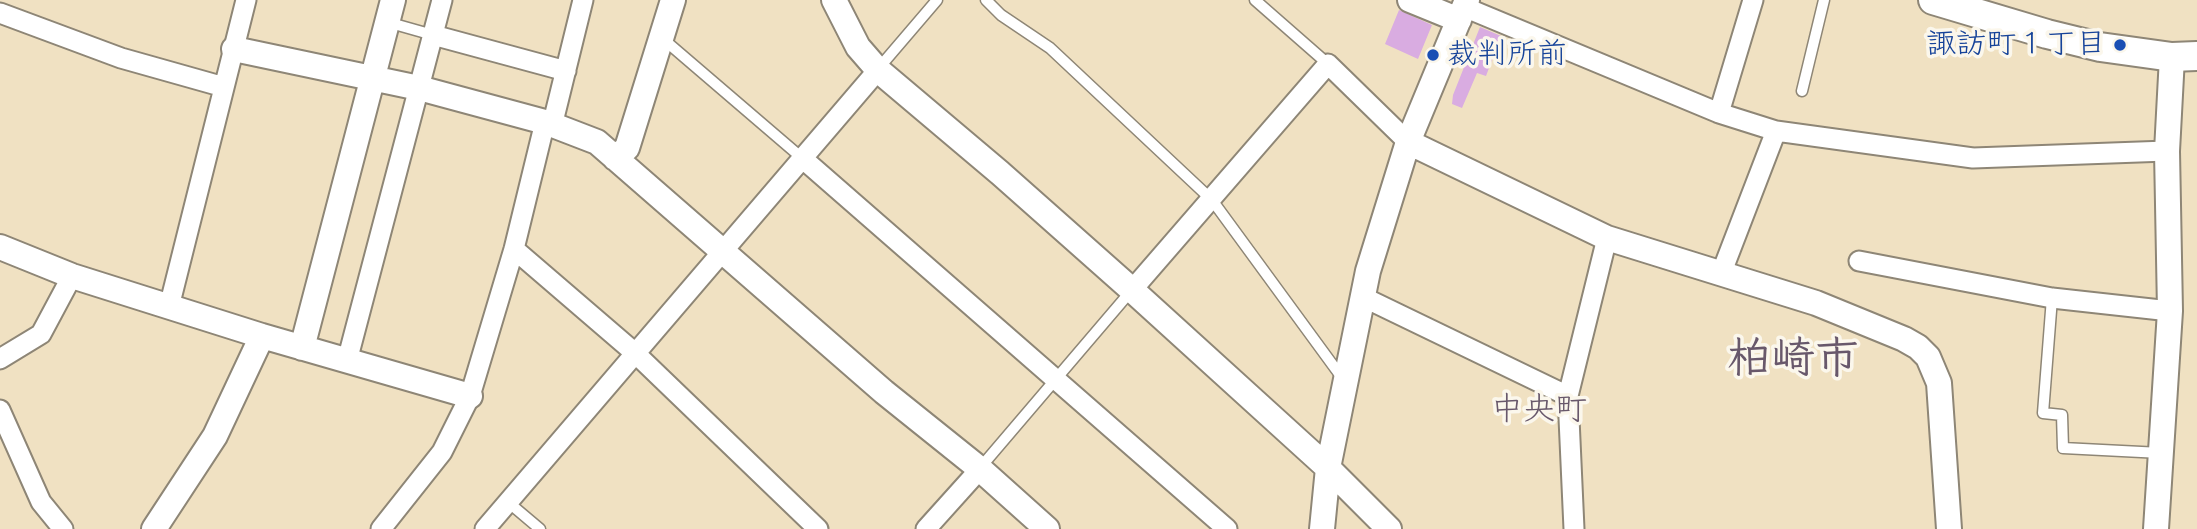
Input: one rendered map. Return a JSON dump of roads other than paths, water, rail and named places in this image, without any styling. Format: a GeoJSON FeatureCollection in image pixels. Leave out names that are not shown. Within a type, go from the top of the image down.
{"type":"FeatureCollection","features":[{"type":"Feature","properties":{"kind":"main road"},"geometry":{"type":"LineString","coordinates":[[1944,2],[2047,34],[2100,47],[2185,56]]}},
{"type":"Feature","properties":{"kind":"street"},"geometry":{"type":"LineString","coordinates":[[169,307],[246,0]]}},
{"type":"Feature","properties":{"kind":"street"},"geometry":{"type":"LineString","coordinates":[[347,360],[442,0]]}},
{"type":"Feature","properties":{"kind":"street"},"geometry":{"type":"LineString","coordinates":[[381,529],[442,452],[470,396],[566,71],[583,0]]}},
{"type":"Feature","properties":{"kind":"street"},"geometry":{"type":"LineString","coordinates":[[615,158],[628,148],[673,0]]}},
{"type":"Feature","properties":{"kind":"street"},"geometry":{"type":"LineString","coordinates":[[834,0],[858,47],[878,70],[1132,290],[1328,467],[1389,529]]}},
{"type":"Feature","properties":{"kind":"street"},"geometry":{"type":"LineString","coordinates":[[1410,0],[1463,9],[1718,113],[1776,131],[1973,158],[2167,151]]}},
{"type":"Feature","properties":{"kind":"street"},"geometry":{"type":"LineString","coordinates":[[1718,113],[1753,0]]}},
{"type":"Feature","properties":{"kind":"street"},"geometry":{"type":"LineString","coordinates":[[1322,529],[1328,467],[1368,271],[1408,142],[1463,9]]}},
{"type":"Feature","properties":{"kind":"street"},"geometry":{"type":"LineString","coordinates":[[302,348],[390,11]]}},
{"type":"Feature","properties":{"kind":"street"},"geometry":{"type":"LineString","coordinates":[[0,13],[121,58],[224,87]]}},
{"type":"Feature","properties":{"kind":"street"},"geometry":{"type":"LineString","coordinates":[[433,35],[566,71]]}},
{"type":"Feature","properties":{"kind":"street"},"geometry":{"type":"LineString","coordinates":[[234,49],[419,88],[549,124],[597,142],[884,392],[980,469],[1046,529]]}},
{"type":"Feature","properties":{"kind":"street"},"geometry":{"type":"LineString","coordinates":[[2156,529],[2170,311],[2167,151],[2185,56]]}},
{"type":"Feature","properties":{"kind":"street"},"geometry":{"type":"LineString","coordinates":[[1132,290],[1328,64],[1408,142],[1607,238],[1816,303],[1918,347],[1928,357],[1939,383],[1949,529]]}},
{"type":"Feature","properties":{"kind":"street"},"geometry":{"type":"LineString","coordinates":[[485,529],[878,70]]}},
{"type":"Feature","properties":{"kind":"street"},"geometry":{"type":"LineString","coordinates":[[1721,274],[1776,131]]}},
{"type":"Feature","properties":{"kind":"street"},"geometry":{"type":"LineString","coordinates":[[803,158],[1227,529]]}},
{"type":"Feature","properties":{"kind":"street"},"geometry":{"type":"LineString","coordinates":[[1574,529],[1569,396],[1607,238]]}},
{"type":"Feature","properties":{"kind":"street"},"geometry":{"type":"LineString","coordinates":[[0,247],[72,276],[169,307],[470,396]]}},
{"type":"Feature","properties":{"kind":"street"},"geometry":{"type":"LineString","coordinates":[[514,249],[635,353],[818,529]]}},
{"type":"Feature","properties":{"kind":"street"},"geometry":{"type":"LineString","coordinates":[[1859,261],[2052,298],[2170,311]]}},
{"type":"Feature","properties":{"kind":"street"},"geometry":{"type":"LineString","coordinates":[[0,359],[41,334],[72,276]]}},
{"type":"Feature","properties":{"kind":"street"},"geometry":{"type":"LineString","coordinates":[[1363,297],[1569,396]]}},
{"type":"Feature","properties":{"kind":"street"},"geometry":{"type":"LineString","coordinates":[[154,529],[215,436],[262,336]]}},
{"type":"Feature","properties":{"kind":"street"},"geometry":{"type":"LineString","coordinates":[[0,410],[41,502],[63,529]]}},
{"type":"Feature","properties":{"kind":"street"},"geometry":{"type":"LineString","coordinates":[[926,529],[980,469]]}},
{"type":"Feature","properties":{"kind":"lane"},"geometry":{"type":"LineString","coordinates":[[878,70],[937,0]]}},
{"type":"Feature","properties":{"kind":"lane"},"geometry":{"type":"LineString","coordinates":[[986,0],[1001,15],[1050,48],[1212,200],[1345,382]]}},
{"type":"Feature","properties":{"kind":"lane"},"geometry":{"type":"LineString","coordinates":[[1255,0],[1328,64]]}},
{"type":"Feature","properties":{"kind":"lane"},"geometry":{"type":"LineString","coordinates":[[1802,91],[1824,0]]}},
{"type":"Feature","properties":{"kind":"lane"},"geometry":{"type":"LineString","coordinates":[[390,11],[433,35]]}},
{"type":"Feature","properties":{"kind":"lane"},"geometry":{"type":"LineString","coordinates":[[662,38],[803,158]]}},
{"type":"Feature","properties":{"kind":"lane"},"geometry":{"type":"LineString","coordinates":[[980,469],[1132,290]]}},
{"type":"Feature","properties":{"kind":"lane"},"geometry":{"type":"LineString","coordinates":[[2052,298],[2043,414],[2062,415],[2063,448],[2161,453]]}},
{"type":"Feature","properties":{"kind":"lane"},"geometry":{"type":"LineString","coordinates":[[508,502],[540,529]]}},
{"type":"Feature","properties":{"kind":"place","name":"諏訪町１丁目"},"geometry":{"type":"Point","coordinates":[2120,45]}},
{"type":"Feature","properties":{"kind":"place","name":"裁判所前"},"geometry":{"type":"Point","coordinates":[1433,55]}},
{"type":"Feature","properties":{"kind":"district","name":"柏崎市"},"geometry":{"type":"Point","coordinates":[1793,360]}},
{"type":"Feature","properties":{"kind":"district","name":"中央町"},"geometry":{"type":"Point","coordinates":[1539,411]}}]}
